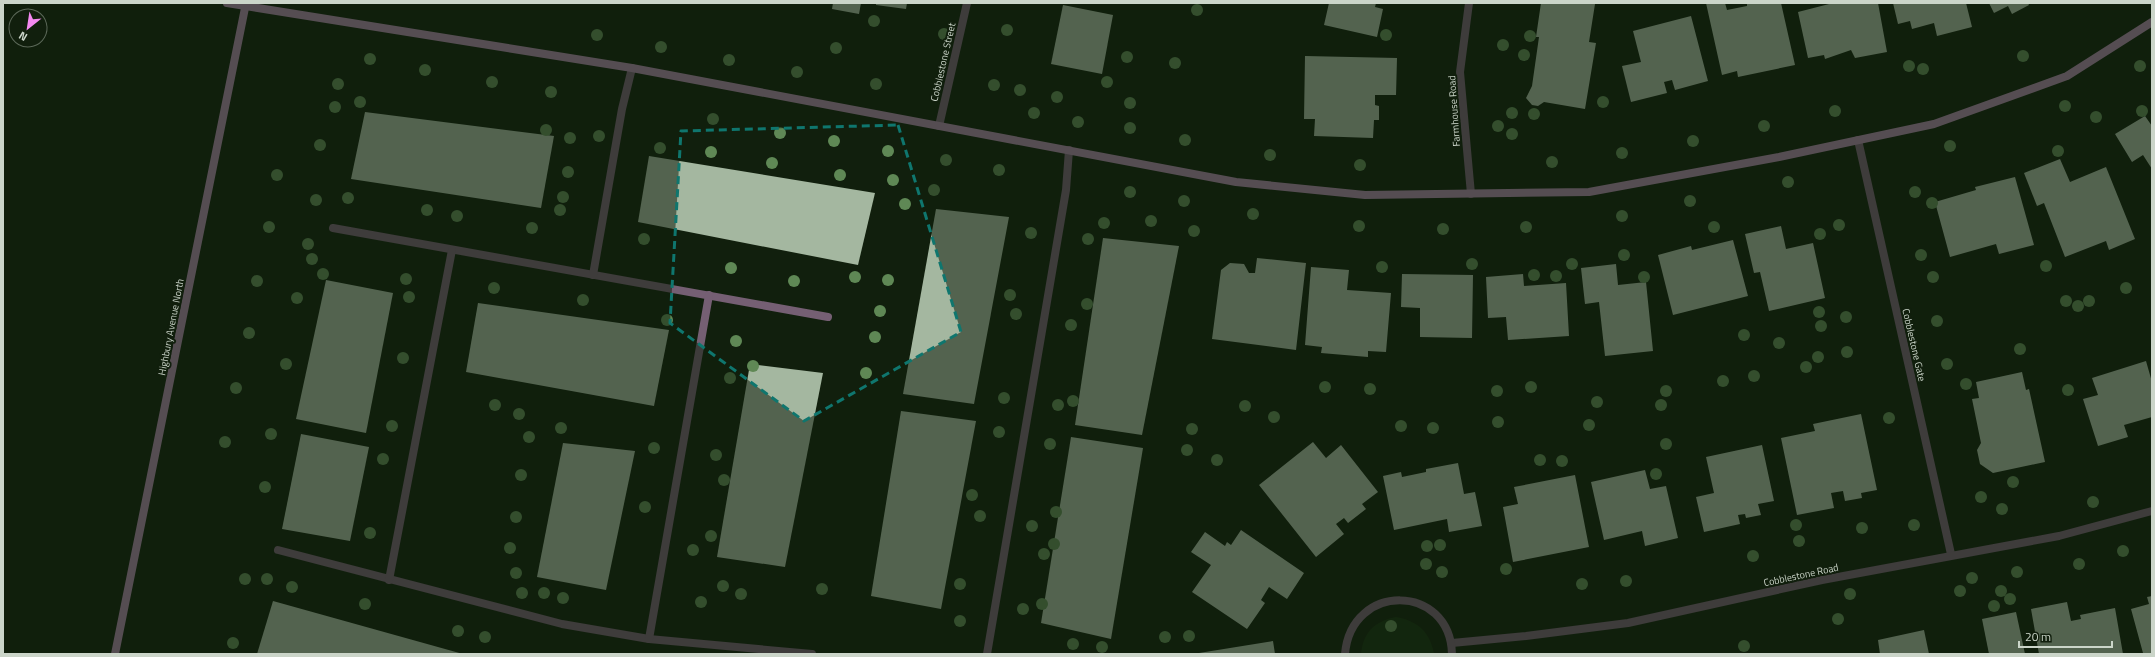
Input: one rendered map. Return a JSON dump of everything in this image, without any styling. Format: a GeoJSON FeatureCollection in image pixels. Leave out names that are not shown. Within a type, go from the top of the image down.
{"type":"FeatureCollection","features":[{"type":"Feature","properties":{"kind":"street"},"geometry":{"type":"LineString","coordinates":[[227,3],[632,68],[1236,182],[1365,195],[1589,192],[1934,124],[2068,76],[2152,22]]}},
{"type":"Feature","properties":{"kind":"street","name":"Cobblestone Street"},"geometry":{"type":"LineString","coordinates":[[939,126],[968,3]]}},
{"type":"Feature","properties":{"kind":"street","name":"Farmhouse Road"},"geometry":{"type":"LineString","coordinates":[[1469,3],[1460,72],[1471,194]]}},
{"type":"Feature","properties":{"kind":"street","name":"Highbury Avenue North"},"geometry":{"type":"LineString","coordinates":[[115,654],[246,5]]}},
{"type":"Feature","properties":{"kind":"street"},"geometry":{"type":"LineString","coordinates":[[593,275],[622,109],[632,68]]}},
{"type":"Feature","properties":{"kind":"street","name":"Cobblestone Gate"},"geometry":{"type":"LineString","coordinates":[[1858,140],[1951,554]]}},
{"type":"Feature","properties":{"kind":"street"},"geometry":{"type":"LineString","coordinates":[[987,654],[1066,190],[1069,150]]}},
{"type":"Feature","properties":{"kind":"street"},"geometry":{"type":"LineString","coordinates":[[333,228],[828,317]]}},
{"type":"Feature","properties":{"kind":"street"},"geometry":{"type":"LineString","coordinates":[[389,580],[452,250]]}},
{"type":"Feature","properties":{"kind":"street"},"geometry":{"type":"LineString","coordinates":[[649,639],[709,295]]}},
{"type":"Feature","properties":{"kind":"street","name":"Cobblestone Road"},"geometry":{"type":"LineString","coordinates":[[1452,643],[1526,636],[1628,623],[1822,580],[1951,554],[2059,536],[2152,511]]}},
{"type":"Feature","properties":{"kind":"street"},"geometry":{"type":"LineString","coordinates":[[278,550],[562,624],[649,639],[812,654]]}},
{"type":"Feature","properties":{"kind":"street"},"geometry":{"type":"LineString","coordinates":[[1345,654],[1347,636],[1355,621],[1369,608],[1384,602],[1402,600],[1419,604],[1434,613],[1446,627],[1452,643],[1452,654]]}},
{"type":"Feature","properties":{"kind":"highlighted area"},"geometry":{"type":"Polygon","coordinates":[[[898,125],[961,332],[804,421],[670,323],[681,131],[898,125]]]}},
{"type":"Feature","properties":{"kind":"green space"},"geometry":{"type":"Polygon","coordinates":[[[1396,617],[1411,621],[1422,629],[1432,646],[1434,654],[1361,654],[1364,640],[1371,629],[1382,621],[1396,617]]]}},
{"type":"Feature","properties":{"kind":"building"},"geometry":{"type":"Polygon","coordinates":[[[833,3],[861,3],[859,14],[832,9],[833,3]]]}},
{"type":"Feature","properties":{"kind":"building"},"geometry":{"type":"Polygon","coordinates":[[[876,3],[907,3],[906,9],[876,5],[876,3]]]}},
{"type":"Feature","properties":{"kind":"building"},"geometry":{"type":"Polygon","coordinates":[[[1329,3],[1376,3],[1375,7],[1383,9],[1377,37],[1324,25],[1329,3]]]}},
{"type":"Feature","properties":{"kind":"building"},"geometry":{"type":"Polygon","coordinates":[[[1541,3],[1595,4],[1589,42],[1596,43],[1585,109],[1544,102],[1538,106],[1532,105],[1526,98],[1532,86],[1539,37],[1536,37],[1541,3]]]}},
{"type":"Feature","properties":{"kind":"building"},"geometry":{"type":"Polygon","coordinates":[[[1706,3],[1725,3],[1727,10],[1747,6],[1747,3],[1781,3],[1795,65],[1738,77],[1737,71],[1722,75],[1706,3]]]}},
{"type":"Feature","properties":{"kind":"building"},"geometry":{"type":"Polygon","coordinates":[[[1833,3],[1878,3],[1887,52],[1855,58],[1851,50],[1825,59],[1824,55],[1808,58],[1798,12],[1833,3]]]}},
{"type":"Feature","properties":{"kind":"building"},"geometry":{"type":"Polygon","coordinates":[[[1893,3],[1966,3],[1972,27],[1937,36],[1934,23],[1912,29],[1910,21],[1898,24],[1893,3]]]}},
{"type":"Feature","properties":{"kind":"building"},"geometry":{"type":"Polygon","coordinates":[[[1989,3],[2028,3],[2029,5],[2012,14],[2008,6],[1994,13],[1989,3]]]}},
{"type":"Feature","properties":{"kind":"building"},"geometry":{"type":"Polygon","coordinates":[[[1063,5],[1113,15],[1102,74],[1051,64],[1063,5]]]}},
{"type":"Feature","properties":{"kind":"building"},"geometry":{"type":"Polygon","coordinates":[[[1691,16],[1708,81],[1675,90],[1672,80],[1664,82],[1667,93],[1631,102],[1622,66],[1641,62],[1633,31],[1691,16]]]}},
{"type":"Feature","properties":{"kind":"building"},"geometry":{"type":"Polygon","coordinates":[[[1305,56],[1397,58],[1396,95],[1375,95],[1375,105],[1379,106],[1379,120],[1374,120],[1373,138],[1314,136],[1315,119],[1304,119],[1305,56]]]}},
{"type":"Feature","properties":{"kind":"building"},"geometry":{"type":"Polygon","coordinates":[[[365,112],[554,136],[541,208],[351,179],[365,112]]]}},
{"type":"Feature","properties":{"kind":"building"},"geometry":{"type":"Polygon","coordinates":[[[2145,116],[2152,126],[2152,169],[2143,155],[2132,162],[2115,134],[2145,116]]]}},
{"type":"Feature","properties":{"kind":"building"},"geometry":{"type":"Polygon","coordinates":[[[649,156],[875,193],[858,265],[638,222],[649,156]]]}},
{"type":"Feature","properties":{"kind":"building"},"geometry":{"type":"Polygon","coordinates":[[[2060,159],[2070,182],[2106,167],[2135,239],[2109,250],[2106,241],[2065,257],[2044,203],[2037,206],[2024,173],[2060,159]]]}},
{"type":"Feature","properties":{"kind":"building"},"geometry":{"type":"Polygon","coordinates":[[[2015,177],[2034,245],[1999,254],[1996,244],[1950,257],[1935,202],[1976,190],[1975,187],[2015,177]]]}},
{"type":"Feature","properties":{"kind":"building"},"geometry":{"type":"Polygon","coordinates":[[[936,209],[1009,217],[974,404],[903,394],[936,209]]]}},
{"type":"Feature","properties":{"kind":"building"},"geometry":{"type":"Polygon","coordinates":[[[1781,226],[1786,249],[1813,243],[1825,298],[1769,311],[1760,272],[1754,273],[1745,234],[1781,226]]]}},
{"type":"Feature","properties":{"kind":"building"},"geometry":{"type":"Polygon","coordinates":[[[1103,238],[1179,246],[1142,435],[1075,425],[1103,238]]]}},
{"type":"Feature","properties":{"kind":"building"},"geometry":{"type":"Polygon","coordinates":[[[1733,240],[1748,296],[1673,315],[1658,255],[1691,246],[1692,250],[1733,240]]]}},
{"type":"Feature","properties":{"kind":"building"},"geometry":{"type":"Polygon","coordinates":[[[1257,258],[1306,263],[1296,350],[1212,339],[1221,270],[1230,263],[1244,264],[1249,273],[1255,273],[1257,258]]]}},
{"type":"Feature","properties":{"kind":"building"},"geometry":{"type":"Polygon","coordinates":[[[1616,264],[1618,285],[1646,282],[1653,351],[1605,356],[1599,302],[1585,304],[1581,268],[1616,264]]]}},
{"type":"Feature","properties":{"kind":"building"},"geometry":{"type":"Polygon","coordinates":[[[1311,267],[1349,270],[1347,290],[1391,293],[1386,352],[1368,351],[1368,357],[1321,353],[1322,347],[1305,345],[1311,267]]]}},
{"type":"Feature","properties":{"kind":"building"},"geometry":{"type":"Polygon","coordinates":[[[1402,274],[1473,275],[1472,338],[1420,337],[1420,308],[1401,307],[1402,274]]]}},
{"type":"Feature","properties":{"kind":"building"},"geometry":{"type":"Polygon","coordinates":[[[1523,274],[1524,286],[1566,283],[1569,336],[1508,340],[1506,317],[1488,318],[1486,277],[1523,274]]]}},
{"type":"Feature","properties":{"kind":"building"},"geometry":{"type":"Polygon","coordinates":[[[326,280],[393,293],[366,433],[296,419],[326,280]]]}},
{"type":"Feature","properties":{"kind":"building"},"geometry":{"type":"Polygon","coordinates":[[[478,303],[669,330],[654,406],[466,372],[478,303]]]}},
{"type":"Feature","properties":{"kind":"building"},"geometry":{"type":"Polygon","coordinates":[[[2146,361],[2152,382],[2152,417],[2124,425],[2128,437],[2098,446],[2083,399],[2098,395],[2092,378],[2146,361]]]}},
{"type":"Feature","properties":{"kind":"building"},"geometry":{"type":"Polygon","coordinates":[[[750,364],[823,373],[785,567],[717,557],[750,364]]]}},
{"type":"Feature","properties":{"kind":"building"},"geometry":{"type":"Polygon","coordinates":[[[2022,372],[2026,390],[2029,389],[2045,462],[1993,473],[1980,464],[1977,450],[1981,443],[1972,399],[1979,398],[1976,382],[2022,372]]]}},
{"type":"Feature","properties":{"kind":"building"},"geometry":{"type":"Polygon","coordinates":[[[901,411],[976,421],[941,609],[871,596],[901,411]]]}},
{"type":"Feature","properties":{"kind":"building"},"geometry":{"type":"Polygon","coordinates":[[[1861,414],[1877,490],[1861,493],[1862,498],[1845,501],[1843,491],[1831,493],[1834,508],[1797,515],[1781,438],[1815,431],[1813,424],[1861,414]]]}},
{"type":"Feature","properties":{"kind":"building"},"geometry":{"type":"Polygon","coordinates":[[[301,434],[369,447],[350,541],[282,529],[301,434]]]}},
{"type":"Feature","properties":{"kind":"building"},"geometry":{"type":"Polygon","coordinates":[[[1071,437],[1143,448],[1111,639],[1041,623],[1071,437]]]}},
{"type":"Feature","properties":{"kind":"building"},"geometry":{"type":"Polygon","coordinates":[[[1313,442],[1326,458],[1341,445],[1378,492],[1362,504],[1366,509],[1348,523],[1344,518],[1336,524],[1344,534],[1316,557],[1259,485],[1313,442]]]}},
{"type":"Feature","properties":{"kind":"building"},"geometry":{"type":"Polygon","coordinates":[[[563,443],[635,451],[606,590],[537,577],[563,443]]]}},
{"type":"Feature","properties":{"kind":"building"},"geometry":{"type":"Polygon","coordinates":[[[1762,445],[1774,501],[1758,504],[1761,515],[1746,518],[1745,514],[1738,515],[1740,524],[1704,532],[1696,497],[1714,493],[1706,457],[1762,445]]]}},
{"type":"Feature","properties":{"kind":"building"},"geometry":{"type":"Polygon","coordinates":[[[1458,463],[1464,494],[1475,492],[1482,526],[1449,532],[1447,519],[1394,530],[1383,476],[1401,472],[1402,477],[1426,472],[1426,469],[1458,463]]]}},
{"type":"Feature","properties":{"kind":"building"},"geometry":{"type":"Polygon","coordinates":[[[1645,470],[1650,489],[1666,486],[1678,538],[1645,546],[1642,531],[1604,540],[1591,482],[1645,470]]]}},
{"type":"Feature","properties":{"kind":"building"},"geometry":{"type":"Polygon","coordinates":[[[1575,475],[1589,547],[1513,562],[1503,507],[1518,504],[1514,487],[1575,475]]]}},
{"type":"Feature","properties":{"kind":"building"},"geometry":{"type":"Polygon","coordinates":[[[1241,530],[1304,573],[1287,599],[1269,587],[1261,600],[1265,603],[1247,629],[1192,592],[1211,565],[1191,552],[1205,532],[1225,546],[1227,542],[1231,545],[1241,530]]]}},
{"type":"Feature","properties":{"kind":"building"},"geometry":{"type":"Polygon","coordinates":[[[2152,596],[2152,654],[2141,654],[2143,653],[2131,609],[2149,604],[2147,597],[2152,596]]]}},
{"type":"Feature","properties":{"kind":"building"},"geometry":{"type":"Polygon","coordinates":[[[273,601],[463,654],[257,654],[273,601]]]}},
{"type":"Feature","properties":{"kind":"building"},"geometry":{"type":"Polygon","coordinates":[[[2067,602],[2071,621],[2081,619],[2080,615],[2115,608],[2123,654],[2039,654],[2031,609],[2067,602]]]}},
{"type":"Feature","properties":{"kind":"building"},"geometry":{"type":"Polygon","coordinates":[[[2016,612],[2025,654],[1989,654],[1982,619],[2016,612]]]}},
{"type":"Feature","properties":{"kind":"building"},"geometry":{"type":"Polygon","coordinates":[[[1924,630],[1929,654],[1880,654],[1878,640],[1924,630]]]}},
{"type":"Feature","properties":{"kind":"building"},"geometry":{"type":"Polygon","coordinates":[[[1273,641],[1275,654],[1199,654],[1199,653],[1273,641]]]}}]}
